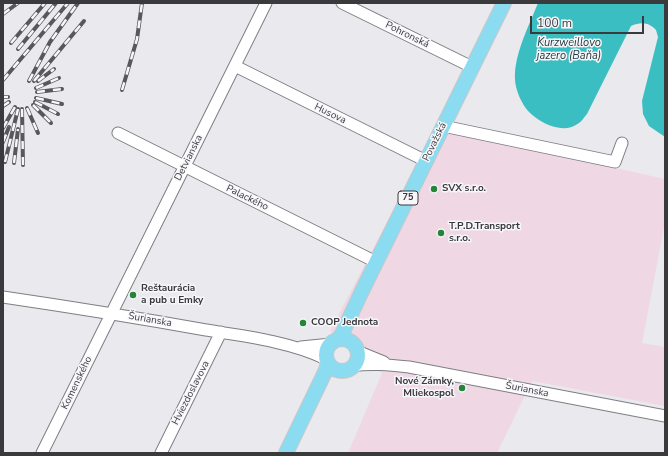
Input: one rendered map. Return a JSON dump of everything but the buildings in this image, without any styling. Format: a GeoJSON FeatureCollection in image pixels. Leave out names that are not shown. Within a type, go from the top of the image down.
{"type":"FeatureCollection","features":[{"type":"Feature","properties":{"kind":"main road","name":"Považská"},"geometry":{"type":"LineString","coordinates":[[334,342],[342,334],[376,262],[417,190],[426,161],[504,3]]}},
{"type":"Feature","properties":{"kind":"main road","name":"Považská"},"geometry":{"type":"LineString","coordinates":[[355,348],[354,327],[367,282]]}},
{"type":"Feature","properties":{"kind":"main road"},"geometry":{"type":"LineString","coordinates":[[334,342],[346,340],[355,348]]}},
{"type":"Feature","properties":{"kind":"main road","name":"75"},"geometry":{"type":"LineString","coordinates":[[286,453],[326,370],[326,351],[334,342]]}},
{"type":"Feature","properties":{"kind":"main road","name":"75"},"geometry":{"type":"LineString","coordinates":[[308,406],[330,381],[357,360],[355,348]]}},
{"type":"Feature","properties":{"kind":"main road"},"geometry":{"type":"LineString","coordinates":[[327,361],[334,368],[347,369]]}},
{"type":"Feature","properties":{"kind":"street","name":"Detvianska"},"geometry":{"type":"LineString","coordinates":[[112,313],[266,3]]}},
{"type":"Feature","properties":{"kind":"street","name":"Pohronská"},"geometry":{"type":"LineString","coordinates":[[342,3],[472,67]]}},
{"type":"Feature","properties":{"kind":"street","name":"Husova"},"geometry":{"type":"LineString","coordinates":[[235,66],[426,161]]}},
{"type":"Feature","properties":{"kind":"street"},"geometry":{"type":"LineString","coordinates":[[443,126],[615,162],[622,143]]}},
{"type":"Feature","properties":{"kind":"street","name":"Palackého"},"geometry":{"type":"LineString","coordinates":[[118,133],[376,262]]}},
{"type":"Feature","properties":{"kind":"street","name":"Šurianska"},"geometry":{"type":"LineString","coordinates":[[3,297],[112,313],[297,347],[314,352],[327,361]]}},
{"type":"Feature","properties":{"kind":"street","name":"Komenského"},"geometry":{"type":"LineString","coordinates":[[42,453],[112,313]]}},
{"type":"Feature","properties":{"kind":"street","name":"Hviezdoslavova"},"geometry":{"type":"LineString","coordinates":[[161,453],[221,332]]}},
{"type":"Feature","properties":{"kind":"street","name":"Šurianska"},"geometry":{"type":"LineString","coordinates":[[297,347],[334,342]]}},
{"type":"Feature","properties":{"kind":"street","name":"Šurianska"},"geometry":{"type":"LineString","coordinates":[[355,348],[388,364]]}},
{"type":"Feature","properties":{"kind":"street","name":"Šurianska"},"geometry":{"type":"LineString","coordinates":[[347,369],[360,365],[388,364],[665,416]]}},
{"type":"Feature","properties":{"kind":"shaded area"},"geometry":{"type":"Polygon","coordinates":[[[446,130],[665,179],[665,222],[642,343],[665,347],[665,406],[532,381],[497,453],[348,453],[382,373],[330,331],[433,134],[446,130]]]}},
{"type":"Feature","properties":{"kind":"water","name":"Kurzweillovo jazero (Baňa)"},"geometry":{"type":"Polygon","coordinates":[[[538,3],[665,3],[665,137],[649,126],[643,114],[642,101],[658,37],[656,30],[650,25],[638,24],[631,26],[587,114],[579,123],[567,128],[560,128],[546,124],[529,112],[521,101],[515,83],[515,70],[519,50],[538,3]]]}},
{"type":"Feature","properties":{"kind":"railway"},"geometry":{"type":"LineString","coordinates":[[3,14],[18,3]]}},
{"type":"Feature","properties":{"kind":"railway"},"geometry":{"type":"LineString","coordinates":[[11,43],[45,3]]}},
{"type":"Feature","properties":{"kind":"railway"},"geometry":{"type":"LineString","coordinates":[[18,49],[56,3]]}},
{"type":"Feature","properties":{"kind":"railway"},"geometry":{"type":"LineString","coordinates":[[3,80],[68,3]]}},
{"type":"Feature","properties":{"kind":"railway"},"geometry":{"type":"LineString","coordinates":[[29,81],[50,42],[78,3]]}},
{"type":"Feature","properties":{"kind":"railway"},"geometry":{"type":"LineString","coordinates":[[122,90],[137,39],[142,3]]}},
{"type":"Feature","properties":{"kind":"railway"},"geometry":{"type":"LineString","coordinates":[[34,81],[84,21]]}},
{"type":"Feature","properties":{"kind":"railway"},"geometry":{"type":"LineString","coordinates":[[38,81],[54,69]]}},
{"type":"Feature","properties":{"kind":"railway"},"geometry":{"type":"LineString","coordinates":[[36,88],[59,78]]}},
{"type":"Feature","properties":{"kind":"railway"},"geometry":{"type":"LineString","coordinates":[[37,92],[62,89]]}},
{"type":"Feature","properties":{"kind":"railway"},"geometry":{"type":"LineString","coordinates":[[3,97],[8,97]]}},
{"type":"Feature","properties":{"kind":"railway"},"geometry":{"type":"LineString","coordinates":[[36,98],[62,104]]}},
{"type":"Feature","properties":{"kind":"railway"},"geometry":{"type":"LineString","coordinates":[[3,106],[9,102]]}},
{"type":"Feature","properties":{"kind":"railway"},"geometry":{"type":"LineString","coordinates":[[35,102],[58,114]]}},
{"type":"Feature","properties":{"kind":"railway"},"geometry":{"type":"LineString","coordinates":[[33,105],[51,123]]}},
{"type":"Feature","properties":{"kind":"railway"},"geometry":{"type":"LineString","coordinates":[[3,128],[15,107]]}},
{"type":"Feature","properties":{"kind":"railway"},"geometry":{"type":"LineString","coordinates":[[27,108],[38,133]]}},
{"type":"Feature","properties":{"kind":"railway"},"geometry":{"type":"LineString","coordinates":[[5,162],[18,109]]}},
{"type":"Feature","properties":{"kind":"railway"},"geometry":{"type":"LineString","coordinates":[[22,109],[23,165]]}},
{"type":"Feature","properties":{"kind":"railway"},"geometry":{"type":"LineString","coordinates":[[3,142],[9,127]]}},
{"type":"Feature","properties":{"kind":"railway"},"geometry":{"type":"LineString","coordinates":[[14,163],[18,129]]}},
{"type":"Feature","properties":{"kind":"place","name":"SVX s.r.o."},"geometry":{"type":"Point","coordinates":[434,189]}},
{"type":"Feature","properties":{"kind":"place","name":"T.P.D.Transport s.r.o."},"geometry":{"type":"Point","coordinates":[441,233]}},
{"type":"Feature","properties":{"kind":"place","name":"Reštaurácia a pub u Emky"},"geometry":{"type":"Point","coordinates":[133,295]}},
{"type":"Feature","properties":{"kind":"place","name":"COOP Jednota"},"geometry":{"type":"Point","coordinates":[303,323]}},
{"type":"Feature","properties":{"kind":"place","name":"Nové Zámky, Mliekospol"},"geometry":{"type":"Point","coordinates":[462,388]}}]}
